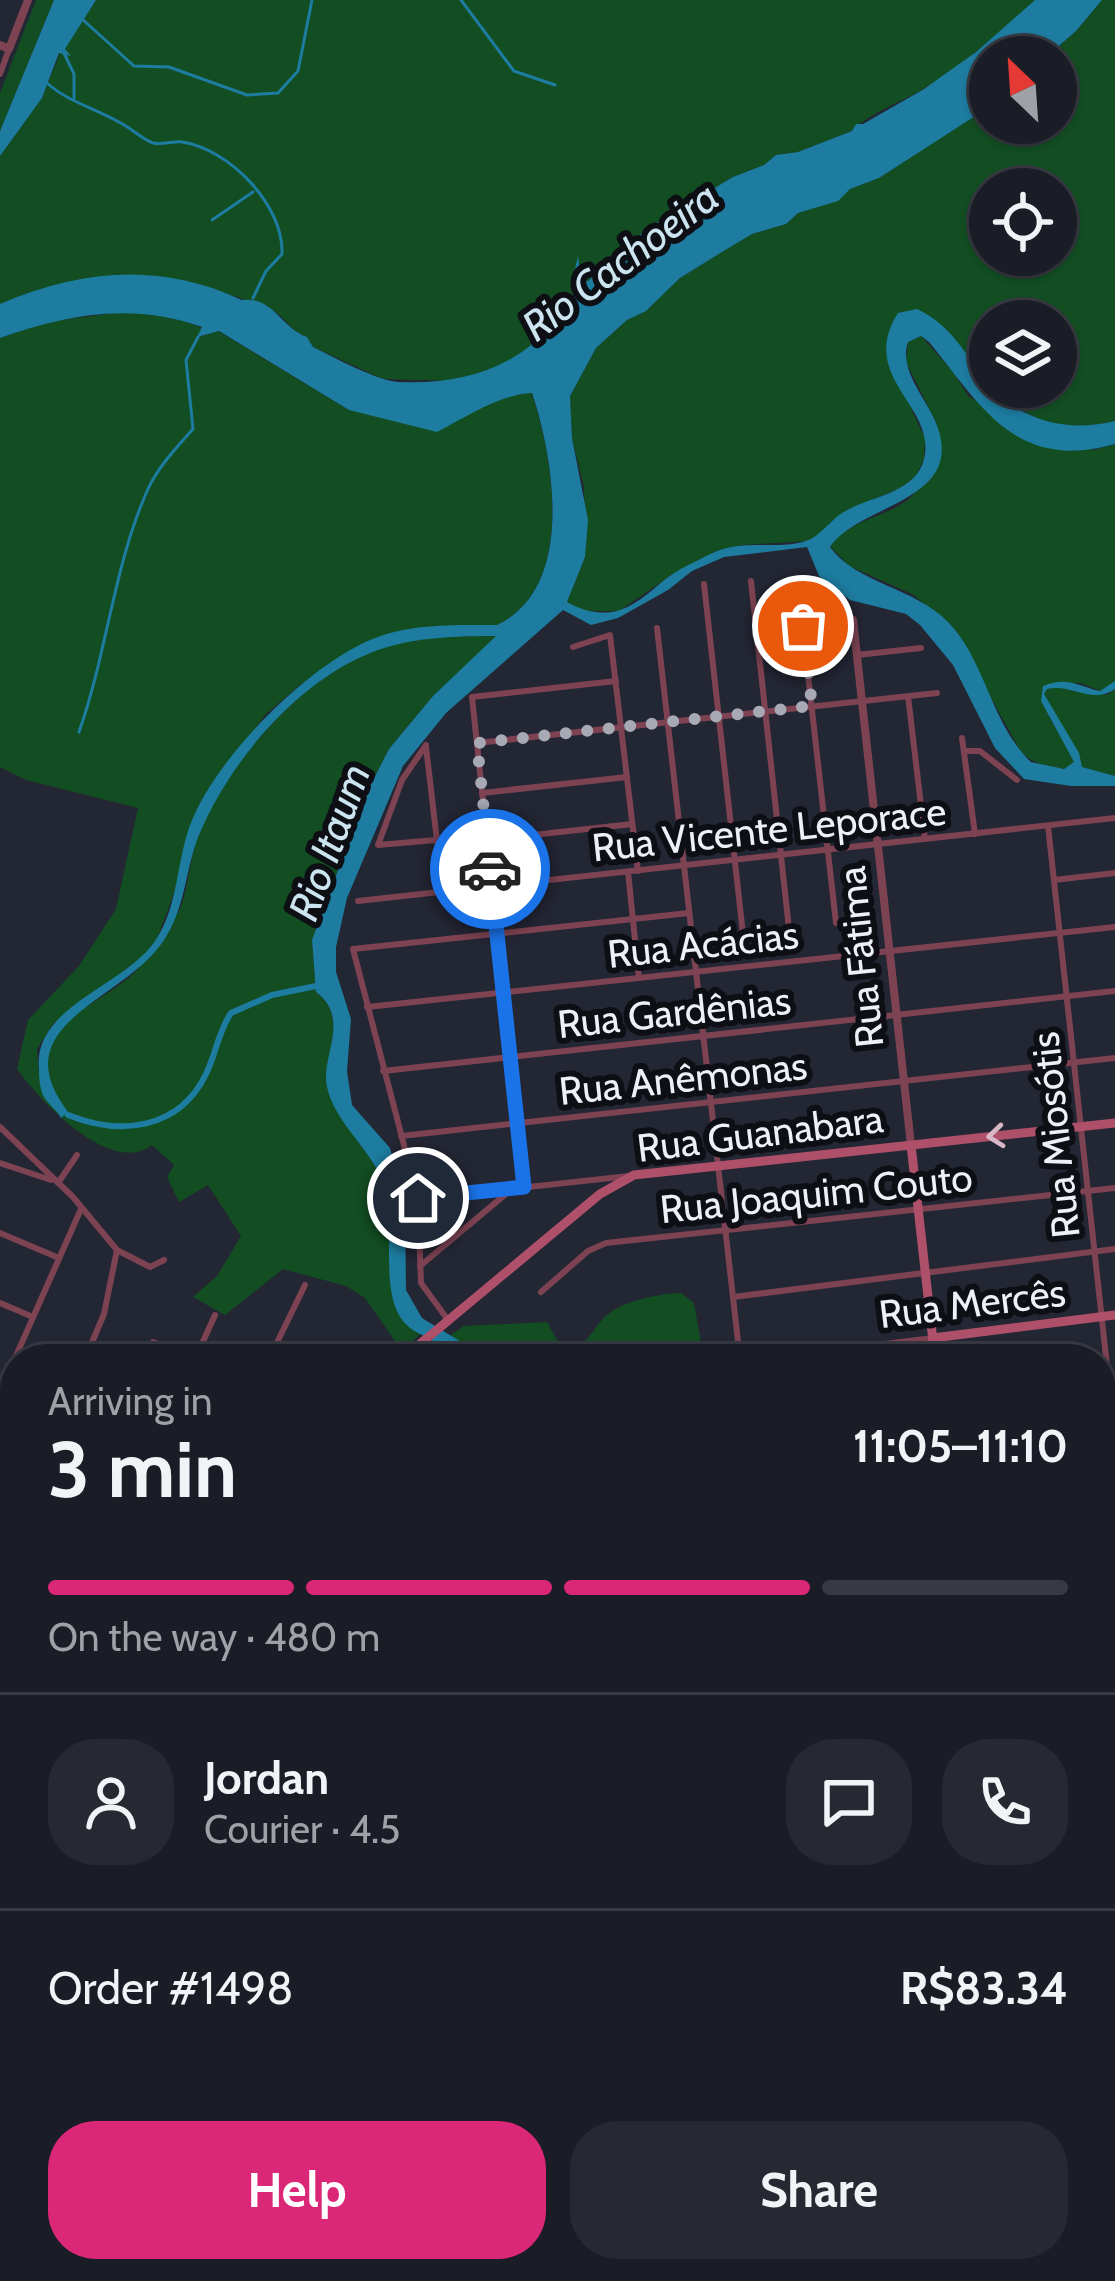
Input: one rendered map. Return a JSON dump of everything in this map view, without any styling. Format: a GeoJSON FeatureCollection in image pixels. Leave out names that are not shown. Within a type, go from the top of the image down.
{"type":"FeatureCollection","features":[{"type":"Feature","properties":{"kind":"main road","name":"Rua Guanabara"},"geometry":{"type":"LineString","coordinates":[[419,1344],[600,1193],[634,1175],[1115,1123]]}},
{"type":"Feature","properties":{"kind":"main road","name":"Rua Fátima"},"geometry":{"type":"LineString","coordinates":[[911,1145],[934,1344]]}},
{"type":"Feature","properties":{"kind":"main road","name":"Rua Mercês"},"geometry":{"type":"LineString","coordinates":[[933,1338],[1115,1315]]}},
{"type":"Feature","properties":{"kind":"street"},"geometry":{"type":"LineString","coordinates":[[0,74],[4,47],[28,0]]}},
{"type":"Feature","properties":{"kind":"street"},"geometry":{"type":"LineString","coordinates":[[751,581],[789,929]]}},
{"type":"Feature","properties":{"kind":"street"},"geometry":{"type":"LineString","coordinates":[[704,584],[742,934]]}},
{"type":"Feature","properties":{"kind":"street"},"geometry":{"type":"LineString","coordinates":[[798,586],[836,923]]}},
{"type":"Feature","properties":{"kind":"street","name":"Rua Fátima"},"geometry":{"type":"LineString","coordinates":[[853,620],[911,1145]]}},
{"type":"Feature","properties":{"kind":"street"},"geometry":{"type":"LineString","coordinates":[[657,628],[738,1344]]}},
{"type":"Feature","properties":{"kind":"street"},"geometry":{"type":"LineString","coordinates":[[573,647],[610,635],[638,871]]}},
{"type":"Feature","properties":{"kind":"street"},"geometry":{"type":"LineString","coordinates":[[857,656],[921,648]]}},
{"type":"Feature","properties":{"kind":"street"},"geometry":{"type":"LineString","coordinates":[[524,1187],[472,698],[616,681]]}},
{"type":"Feature","properties":{"kind":"street"},"geometry":{"type":"LineString","coordinates":[[477,743],[937,692]]}},
{"type":"Feature","properties":{"kind":"street"},"geometry":{"type":"LineString","coordinates":[[908,696],[925,839]]}},
{"type":"Feature","properties":{"kind":"street"},"geometry":{"type":"LineString","coordinates":[[962,738],[975,834]]}},
{"type":"Feature","properties":{"kind":"street"},"geometry":{"type":"LineString","coordinates":[[436,840],[378,845],[402,780],[426,746],[442,892]]}},
{"type":"Feature","properties":{"kind":"street"},"geometry":{"type":"LineString","coordinates":[[966,752],[980,752],[1017,780]]}},
{"type":"Feature","properties":{"kind":"street"},"geometry":{"type":"LineString","coordinates":[[482,794],[627,777]]}},
{"type":"Feature","properties":{"kind":"street","name":"Rua Vicente Leporace"},"geometry":{"type":"LineString","coordinates":[[358,901],[1115,818]]}},
{"type":"Feature","properties":{"kind":"street"},"geometry":{"type":"LineString","coordinates":[[487,840],[632,824]]}},
{"type":"Feature","properties":{"kind":"street","name":"Rua Miosótis"},"geometry":{"type":"LineString","coordinates":[[1048,826],[1104,1344]]}},
{"type":"Feature","properties":{"kind":"street"},"geometry":{"type":"LineString","coordinates":[[628,872],[639,978]]}},
{"type":"Feature","properties":{"kind":"street"},"geometry":{"type":"LineString","coordinates":[[1054,880],[1115,873]]}},
{"type":"Feature","properties":{"kind":"street"},"geometry":{"type":"LineString","coordinates":[[446,1322],[423,1289],[418,1198],[353,949],[689,913]]}},
{"type":"Feature","properties":{"kind":"street","name":"Rua Acácias"},"geometry":{"type":"LineString","coordinates":[[368,1007],[1115,927]]}},
{"type":"Feature","properties":{"kind":"street","name":"Rua Gardênias"},"geometry":{"type":"LineString","coordinates":[[383,1071],[1115,991]]}},
{"type":"Feature","properties":{"kind":"street","name":"Rua Anêmonas"},"geometry":{"type":"LineString","coordinates":[[400,1136],[1115,1058]]}},
{"type":"Feature","properties":{"kind":"street"},"geometry":{"type":"LineString","coordinates":[[0,1127],[82,1207],[117,1250],[150,1268],[164,1260]]}},
{"type":"Feature","properties":{"kind":"street"},"geometry":{"type":"LineString","coordinates":[[56,1182],[76,1155]]}},
{"type":"Feature","properties":{"kind":"street"},"geometry":{"type":"LineString","coordinates":[[0,1163],[56,1182]]}},
{"type":"Feature","properties":{"kind":"street"},"geometry":{"type":"LineString","coordinates":[[418,1198],[634,1175]]}},
{"type":"Feature","properties":{"kind":"street"},"geometry":{"type":"LineString","coordinates":[[594,1180],[600,1193]]}},
{"type":"Feature","properties":{"kind":"street"},"geometry":{"type":"LineString","coordinates":[[420,1266],[513,1188]]}},
{"type":"Feature","properties":{"kind":"street","name":"Rua Joaquim Couto"},"geometry":{"type":"LineString","coordinates":[[541,1292],[596,1246],[1115,1188]]}},
{"type":"Feature","properties":{"kind":"street"},"geometry":{"type":"LineString","coordinates":[[19,1344],[82,1207]]}},
{"type":"Feature","properties":{"kind":"street"},"geometry":{"type":"LineString","coordinates":[[0,1233],[59,1258]]}},
{"type":"Feature","properties":{"kind":"street"},"geometry":{"type":"LineString","coordinates":[[733,1297],[1115,1249]]}},
{"type":"Feature","properties":{"kind":"street"},"geometry":{"type":"LineString","coordinates":[[91,1344],[104,1314],[117,1250]]}},
{"type":"Feature","properties":{"kind":"street"},"geometry":{"type":"LineString","coordinates":[[276,1344],[305,1285]]}},
{"type":"Feature","properties":{"kind":"street"},"geometry":{"type":"LineString","coordinates":[[0,1303],[33,1317]]}},
{"type":"Feature","properties":{"kind":"street"},"geometry":{"type":"LineString","coordinates":[[201,1344],[215,1316]]}},
{"type":"Feature","properties":{"kind":"street","name":"Rua Mercês"},"geometry":{"type":"LineString","coordinates":[[885,1344],[933,1338]]}},
{"type":"Feature","properties":{"kind":"street"},"geometry":{"type":"LineString","coordinates":[[153,1342],[158,1344]]}},
{"type":"Feature","properties":{"kind":"green space"},"geometry":{"type":"Polygon","coordinates":[[[36,0],[54,0],[0,131],[0,93],[36,0]]]}},
{"type":"Feature","properties":{"kind":"green space"},"geometry":{"type":"Polygon","coordinates":[[[96,0],[1035,0],[994,36],[969,36],[969,57],[953,70],[852,131],[798,152],[776,155],[733,177],[649,227],[588,281],[581,281],[579,263],[572,305],[529,350],[503,366],[457,381],[383,379],[313,347],[271,310],[169,280],[103,277],[69,282],[0,304],[0,156],[42,98],[60,53],[96,0]]]}},
{"type":"Feature","properties":{"kind":"green space"},"geometry":{"type":"Polygon","coordinates":[[[1102,0],[1115,0],[1115,421],[1064,426],[1020,408],[1077,408],[1077,300],[969,300],[969,368],[899,313],[913,413],[925,438],[924,459],[916,476],[809,541],[718,551],[673,574],[619,611],[581,611],[567,602],[585,557],[584,487],[572,438],[570,396],[596,348],[680,278],[722,252],[752,234],[786,224],[798,213],[837,201],[969,119],[969,144],[1077,144],[1077,36],[1070,36],[1102,0]]]}},
{"type":"Feature","properties":{"kind":"green space"},"geometry":{"type":"Polygon","coordinates":[[[131,311],[171,316],[202,328],[199,337],[218,331],[349,410],[498,401],[531,392],[551,485],[549,552],[539,582],[522,607],[497,625],[410,629],[301,684],[266,714],[216,780],[157,939],[138,963],[53,1024],[37,1049],[39,1074],[59,1116],[17,1069],[28,1020],[79,966],[116,909],[138,808],[26,780],[0,767],[0,338],[45,322],[131,311]]]}},
{"type":"Feature","properties":{"kind":"green space"},"geometry":{"type":"Polygon","coordinates":[[[921,336],[953,372],[969,397],[969,408],[995,408],[1094,450],[1115,444],[1115,681],[1101,691],[1080,683],[1043,686],[1045,705],[1075,762],[1072,767],[1045,766],[1021,752],[950,624],[912,594],[849,566],[830,546],[851,528],[910,498],[920,482],[937,424],[906,362],[908,342],[921,336]]]}},
{"type":"Feature","properties":{"kind":"green space"},"geometry":{"type":"Polygon","coordinates":[[[498,636],[433,696],[389,749],[368,790],[312,940],[316,992],[327,1003],[334,1028],[328,1089],[383,1180],[391,1212],[392,1289],[406,1321],[421,1333],[409,1344],[397,1344],[365,1298],[346,1286],[283,1269],[225,1315],[193,1297],[217,1276],[241,1236],[208,1185],[179,1202],[167,1177],[174,1165],[152,1145],[135,1152],[117,1151],[60,1117],[67,1112],[48,1086],[41,1065],[44,1047],[69,1018],[127,979],[175,918],[198,836],[216,799],[253,745],[299,698],[351,661],[423,639],[498,636]]]}},
{"type":"Feature","properties":{"kind":"green space"},"geometry":{"type":"Polygon","coordinates":[[[1057,686],[1107,695],[1115,689],[1115,776],[1082,767],[1044,694],[1057,686]]]}},
{"type":"Feature","properties":{"kind":"green space"},"geometry":{"type":"Polygon","coordinates":[[[681,1293],[694,1303],[701,1344],[581,1344],[614,1310],[681,1293]]]}},
{"type":"Feature","properties":{"kind":"green space"},"geometry":{"type":"Polygon","coordinates":[[[547,1322],[565,1344],[463,1344],[449,1336],[464,1326],[547,1322]]]}},
{"type":"Feature","properties":{"kind":"water"},"geometry":{"type":"Polygon","coordinates":[[[54,0],[96,0],[65,49],[71,56],[59,53],[42,98],[0,156],[0,131],[54,0]]]}},
{"type":"Feature","properties":{"kind":"water"},"geometry":{"type":"Polygon","coordinates":[[[1035,0],[1102,0],[1070,36],[994,36],[1035,0]]]}},
{"type":"Feature","properties":{"kind":"water","name":"Rio Cachoeira"},"geometry":{"type":"Polygon","coordinates":[[[969,57],[969,120],[879,178],[850,189],[838,201],[798,213],[786,224],[752,234],[722,252],[680,278],[596,348],[570,396],[572,438],[588,520],[585,557],[567,602],[593,612],[620,610],[715,552],[806,541],[842,513],[911,480],[924,459],[925,440],[887,356],[888,336],[898,313],[917,309],[949,332],[969,358],[969,392],[929,342],[921,336],[908,342],[907,364],[938,428],[942,453],[936,472],[922,487],[844,533],[830,547],[855,569],[920,601],[949,623],[972,656],[1007,730],[1031,762],[1064,769],[1074,762],[1041,701],[1043,686],[1066,682],[1100,691],[1115,681],[1115,689],[1098,695],[1056,688],[1044,694],[1079,753],[1082,767],[1115,776],[1115,786],[1024,779],[995,748],[953,665],[920,625],[906,614],[850,600],[819,576],[807,547],[724,557],[692,571],[618,618],[591,625],[563,610],[446,713],[403,766],[347,898],[336,947],[336,972],[351,1019],[347,1071],[352,1105],[390,1148],[405,1205],[406,1290],[422,1318],[464,1344],[437,1344],[407,1325],[398,1312],[392,1296],[383,1182],[331,1100],[326,1075],[332,1014],[316,992],[312,940],[368,790],[389,749],[433,696],[496,636],[421,640],[378,650],[323,679],[297,699],[252,747],[216,801],[202,828],[177,913],[164,940],[146,961],[76,1015],[58,1035],[49,1056],[51,1082],[68,1112],[61,1118],[42,1091],[41,1048],[64,1013],[123,972],[155,941],[201,802],[240,746],[290,694],[345,653],[385,634],[449,625],[497,625],[522,607],[539,582],[549,553],[552,520],[547,452],[532,393],[496,402],[437,432],[349,410],[219,331],[197,337],[202,327],[125,313],[75,317],[0,338],[0,304],[91,277],[151,275],[262,303],[307,337],[313,347],[379,378],[422,382],[467,376],[508,360],[544,333],[576,293],[572,282],[578,256],[581,281],[588,281],[649,227],[733,177],[776,155],[798,152],[852,131],[856,124],[924,89],[969,57]]]}},
{"type":"Feature","properties":{"kind":"water"},"geometry":{"type":"Polygon","coordinates":[[[1017,408],[1062,424],[1115,421],[1115,444],[1052,449],[1027,441],[985,410],[1017,408]]]}},
{"type":"Feature","properties":{"kind":"waterway"},"geometry":{"type":"LineString","coordinates":[[81,18],[134,66],[169,67],[247,95],[278,93],[298,71],[312,0]]}},
{"type":"Feature","properties":{"kind":"waterway"},"geometry":{"type":"LineString","coordinates":[[461,0],[514,71],[555,85]]}},
{"type":"Feature","properties":{"kind":"waterway"},"geometry":{"type":"LineString","coordinates":[[63,51],[74,74],[74,98]]}},
{"type":"Feature","properties":{"kind":"waterway"},"geometry":{"type":"LineString","coordinates":[[47,83],[150,142],[200,147],[251,183],[274,217],[282,254],[266,271],[253,298]]}},
{"type":"Feature","properties":{"kind":"waterway"},"geometry":{"type":"LineString","coordinates":[[212,220],[253,192]]}},
{"type":"Feature","properties":{"kind":"waterway"},"geometry":{"type":"LineString","coordinates":[[79,732],[136,518],[157,473],[193,429],[186,360],[198,337]]}},
{"type":"Feature","properties":{"kind":"waterway"},"geometry":{"type":"LineString","coordinates":[[68,1115],[127,1126],[164,1117],[194,1093],[231,1013],[272,995],[316,986]]}},
{"type":"Feature","properties":{"kind":"way so far"},"geometry":{"type":"LineString","coordinates":[[490,869],[477,743],[812,706],[803,626]]}},
{"type":"Feature","properties":{"kind":"route"},"geometry":{"type":"LineString","coordinates":[[418,1198],[524,1187],[490,869]]}},
{"type":"Feature","properties":{"kind":"water label","name":"Rio Itaum"},"geometry":{"type":"Point","coordinates":[329,842]}}]}
